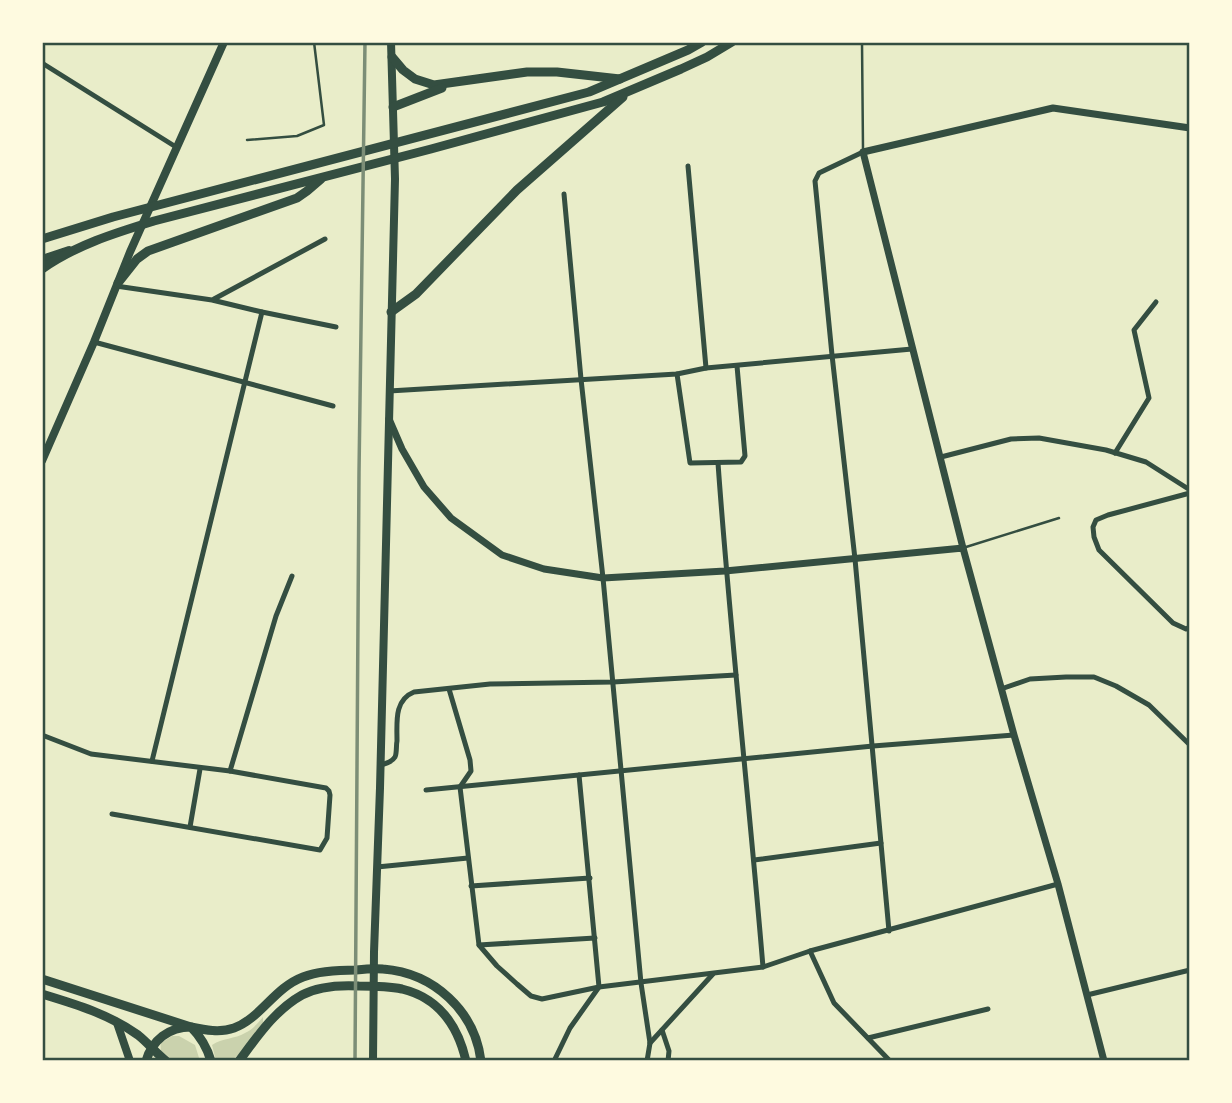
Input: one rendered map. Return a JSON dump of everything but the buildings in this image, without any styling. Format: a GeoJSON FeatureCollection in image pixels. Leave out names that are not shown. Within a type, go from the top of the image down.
{"type":"FeatureCollection","features":[{"type":"Feature","properties":{"kind":"main road"},"geometry":{"type":"LineString","coordinates":[[42,461],[130,252],[224,42]]}},
{"type":"Feature","properties":{"kind":"main road"},"geometry":{"type":"LineString","coordinates":[[373,1061],[395,179],[391,42]]}},
{"type":"Feature","properties":{"kind":"main road"},"geometry":{"type":"LineString","coordinates":[[42,239],[113,217],[589,92],[702,42]]}},
{"type":"Feature","properties":{"kind":"main road"},"geometry":{"type":"LineString","coordinates":[[42,259],[112,234],[205,207],[603,102],[707,57],[732,42]]}},
{"type":"Feature","properties":{"kind":"main road"},"geometry":{"type":"LineString","coordinates":[[392,57],[402,70],[415,79],[434,85],[527,72],[556,72],[622,79]]}},
{"type":"Feature","properties":{"kind":"main road"},"geometry":{"type":"LineString","coordinates":[[393,107],[457,83]]}},
{"type":"Feature","properties":{"kind":"main road"},"geometry":{"type":"LineString","coordinates":[[391,312],[416,294],[517,190],[630,92]]}},
{"type":"Feature","properties":{"kind":"main road"},"geometry":{"type":"LineString","coordinates":[[117,284],[136,259],[148,251],[297,198],[323,177]]}},
{"type":"Feature","properties":{"kind":"main road"},"geometry":{"type":"LineString","coordinates":[[42,269],[58,258],[112,234]]}},
{"type":"Feature","properties":{"kind":"main road"},"geometry":{"type":"LineString","coordinates":[[42,979],[191,1027],[209,1030],[233,1028],[245,1022],[279,991],[305,976],[341,970],[382,969],[407,974],[449,996],[472,1029],[481,1061]]}},
{"type":"Feature","properties":{"kind":"main road"},"geometry":{"type":"LineString","coordinates":[[239,1061],[267,1025],[293,1001],[310,991],[344,985],[402,989],[431,1002],[456,1029],[466,1061]]}},
{"type":"Feature","properties":{"kind":"main road"},"geometry":{"type":"LineString","coordinates":[[42,994],[94,1011],[117,1023],[139,1036],[166,1061]]}},
{"type":"Feature","properties":{"kind":"main road"},"geometry":{"type":"LineString","coordinates":[[117,1023],[130,1061]]}},
{"type":"Feature","properties":{"kind":"main road"},"geometry":{"type":"LineString","coordinates":[[146,1061],[151,1047],[164,1035],[182,1027],[191,1027]]}},
{"type":"Feature","properties":{"kind":"main road"},"geometry":{"type":"LineString","coordinates":[[191,1027],[204,1044],[211,1061]]}},
{"type":"Feature","properties":{"kind":"street"},"geometry":{"type":"LineString","coordinates":[[42,63],[176,147]]}},
{"type":"Feature","properties":{"kind":"street"},"geometry":{"type":"LineString","coordinates":[[889,931],[855,559],[815,181],[819,173],[863,152],[1054,108],[1190,128]]}},
{"type":"Feature","properties":{"kind":"street"},"geometry":{"type":"LineString","coordinates":[[863,152],[963,548],[1058,884],[1104,1061]]}},
{"type":"Feature","properties":{"kind":"street"},"geometry":{"type":"LineString","coordinates":[[688,166],[706,368]]}},
{"type":"Feature","properties":{"kind":"street"},"geometry":{"type":"LineString","coordinates":[[564,194],[641,983],[650,1043],[647,1061]]}},
{"type":"Feature","properties":{"kind":"street"},"geometry":{"type":"LineString","coordinates":[[212,300],[325,239]]}},
{"type":"Feature","properties":{"kind":"street"},"geometry":{"type":"LineString","coordinates":[[117,284],[212,300],[336,327]]}},
{"type":"Feature","properties":{"kind":"street"},"geometry":{"type":"LineString","coordinates":[[1115,453],[1149,398],[1133,330],[1156,302]]}},
{"type":"Feature","properties":{"kind":"street"},"geometry":{"type":"LineString","coordinates":[[152,761],[262,312]]}},
{"type":"Feature","properties":{"kind":"street"},"geometry":{"type":"LineString","coordinates":[[94,342],[333,405]]}},
{"type":"Feature","properties":{"kind":"street"},"geometry":{"type":"LineString","coordinates":[[389,391],[677,374],[706,368],[912,349]]}},
{"type":"Feature","properties":{"kind":"street"},"geometry":{"type":"LineString","coordinates":[[677,374],[688,461],[692,464],[741,461],[745,456],[737,366]]}},
{"type":"Feature","properties":{"kind":"street"},"geometry":{"type":"LineString","coordinates":[[388,415],[402,449],[424,487],[451,518],[502,555],[544,569],[603,578],[726,571],[963,548]]}},
{"type":"Feature","properties":{"kind":"street"},"geometry":{"type":"LineString","coordinates":[[941,457],[1011,439],[1039,438],[1115,453],[1146,463],[1190,491]]}},
{"type":"Feature","properties":{"kind":"street"},"geometry":{"type":"LineString","coordinates":[[718,463],[763,967]]}},
{"type":"Feature","properties":{"kind":"street"},"geometry":{"type":"LineString","coordinates":[[1190,491],[1108,515],[1096,520],[1093,527],[1099,550],[1173,623],[1186,629],[1190,627]]}},
{"type":"Feature","properties":{"kind":"street"},"geometry":{"type":"LineString","coordinates":[[230,771],[276,616],[292,576]]}},
{"type":"Feature","properties":{"kind":"street"},"geometry":{"type":"LineString","coordinates":[[380,766],[395,758],[400,703],[405,695],[414,692],[490,684],[613,682],[736,675]]}},
{"type":"Feature","properties":{"kind":"street"},"geometry":{"type":"LineString","coordinates":[[1001,689],[1030,679],[1094,677],[1149,705],[1190,745]]}},
{"type":"Feature","properties":{"kind":"street"},"geometry":{"type":"LineString","coordinates":[[449,689],[470,760],[471,771],[460,787],[479,945],[497,966],[531,996],[542,999],[599,988],[763,967],[810,951],[1058,884]]}},
{"type":"Feature","properties":{"kind":"street"},"geometry":{"type":"LineString","coordinates":[[42,735],[91,754],[230,771],[326,788],[330,795],[327,838],[320,850],[112,814]]}},
{"type":"Feature","properties":{"kind":"street"},"geometry":{"type":"LineString","coordinates":[[426,790],[873,746],[1014,735]]}},
{"type":"Feature","properties":{"kind":"street"},"geometry":{"type":"LineString","coordinates":[[190,828],[200,769]]}},
{"type":"Feature","properties":{"kind":"street"},"geometry":{"type":"LineString","coordinates":[[554,1061],[570,1028],[599,988],[579,775]]}},
{"type":"Feature","properties":{"kind":"street"},"geometry":{"type":"LineString","coordinates":[[754,860],[881,843]]}},
{"type":"Feature","properties":{"kind":"street"},"geometry":{"type":"LineString","coordinates":[[377,867],[468,858]]}},
{"type":"Feature","properties":{"kind":"street"},"geometry":{"type":"LineString","coordinates":[[471,886],[590,878]]}},
{"type":"Feature","properties":{"kind":"street"},"geometry":{"type":"LineString","coordinates":[[479,945],[595,938]]}},
{"type":"Feature","properties":{"kind":"street"},"geometry":{"type":"LineString","coordinates":[[810,951],[834,1003],[890,1061]]}},
{"type":"Feature","properties":{"kind":"street"},"geometry":{"type":"LineString","coordinates":[[1087,995],[1190,971]]}},
{"type":"Feature","properties":{"kind":"street"},"geometry":{"type":"LineString","coordinates":[[650,1043],[713,974]]}},
{"type":"Feature","properties":{"kind":"street"},"geometry":{"type":"LineString","coordinates":[[868,1038],[988,1009]]}},
{"type":"Feature","properties":{"kind":"street"},"geometry":{"type":"LineString","coordinates":[[662,1030],[669,1051],[668,1061]]}},
{"type":"Feature","properties":{"kind":"lane"},"geometry":{"type":"LineString","coordinates":[[247,140],[298,136],[324,125],[314,42]]}},
{"type":"Feature","properties":{"kind":"lane"},"geometry":{"type":"LineString","coordinates":[[862,42],[863,152]]}},
{"type":"Feature","properties":{"kind":"lane"},"geometry":{"type":"LineString","coordinates":[[963,548],[1059,518]]}},
{"type":"Feature","properties":{"kind":"green space"},"geometry":{"type":"Polygon","coordinates":[[[263,1017],[263,1023],[241,1053],[230,1061],[216,1061],[212,1045],[248,1032],[263,1017]]]}},
{"type":"Feature","properties":{"kind":"green space"},"geometry":{"type":"Polygon","coordinates":[[[172,1036],[179,1036],[195,1045],[200,1061],[170,1061],[161,1051],[161,1043],[172,1036]]]}},
{"type":"Feature","properties":{"kind":"railway"},"geometry":{"type":"LineString","coordinates":[[355,1061],[365,42]]}}]}
